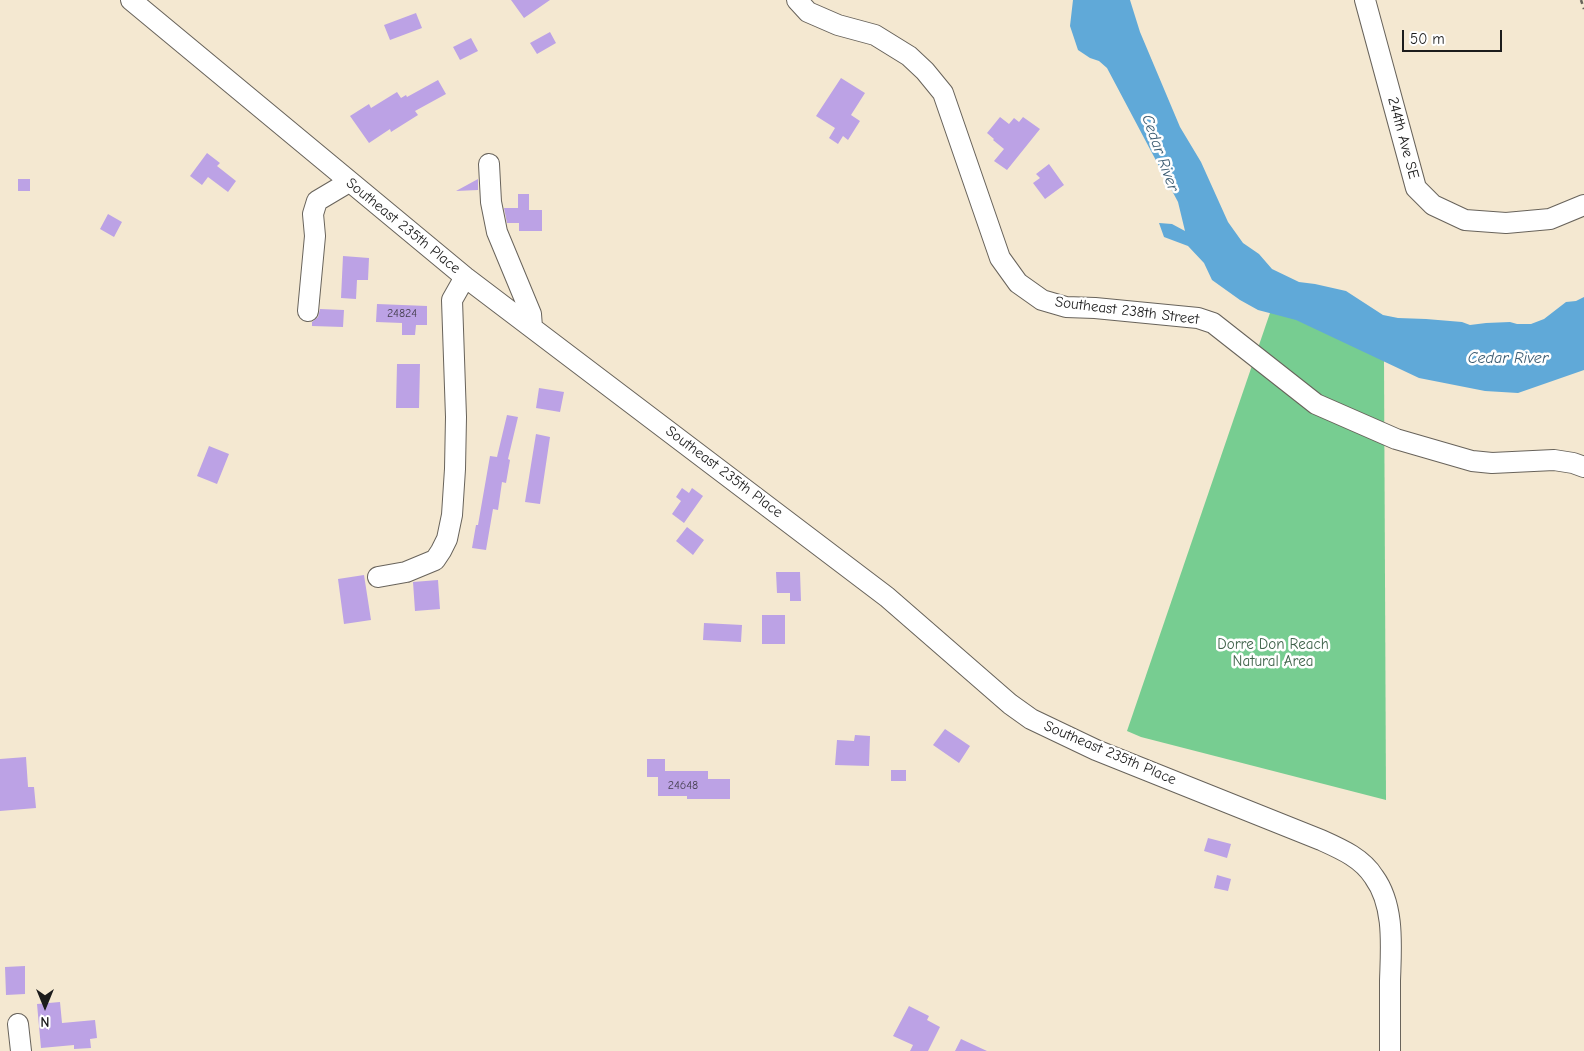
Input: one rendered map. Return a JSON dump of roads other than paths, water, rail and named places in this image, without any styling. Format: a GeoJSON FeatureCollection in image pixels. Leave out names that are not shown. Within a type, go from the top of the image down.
{"type":"FeatureCollection","features":[{"type":"Feature","properties":{"kind":"street","name":"Southeast 235th Place"},"geometry":{"type":"LineString","coordinates":[[131,0],[465,277],[887,598],[1010,704],[1031,719],[1096,750],[1321,840],[1352,856],[1364,865],[1384,892],[1388,912],[1391,954],[1390,1051]]}},
{"type":"Feature","properties":{"kind":"street","name":"Southeast 238th Street"},"geometry":{"type":"LineString","coordinates":[[797,0],[808,12],[838,25],[875,35],[909,56],[925,71],[943,93],[1000,258],[1018,283],[1042,300],[1066,307],[1198,318],[1213,323],[1316,404],[1396,439],[1472,461],[1492,463],[1554,460],[1584,467]]}},
{"type":"Feature","properties":{"kind":"street","name":"244th Ave SE"},"geometry":{"type":"LineString","coordinates":[[1364,0],[1416,188],[1433,205],[1465,220],[1506,223],[1550,218],[1584,205]]}},
{"type":"Feature","properties":{"kind":"street"},"geometry":{"type":"LineString","coordinates":[[489,164],[491,202],[497,232],[531,314],[532,327]]}},
{"type":"Feature","properties":{"kind":"street"},"geometry":{"type":"LineString","coordinates":[[308,311],[315,236],[313,214],[317,200],[349,182]]}},
{"type":"Feature","properties":{"kind":"street"},"geometry":{"type":"LineString","coordinates":[[378,577],[406,572],[435,560],[447,539],[452,515],[456,417],[452,300],[465,277]]}},
{"type":"Feature","properties":{"kind":"street"},"geometry":{"type":"LineString","coordinates":[[18,1024],[21,1051]]}},
{"type":"Feature","properties":{"kind":"water","name":"Cedar River"},"geometry":{"type":"Polygon","coordinates":[[[1073,0],[1130,0],[1140,32],[1180,127],[1201,162],[1228,222],[1243,243],[1259,254],[1272,269],[1299,282],[1346,291],[1383,315],[1398,318],[1462,322],[1470,325],[1510,322],[1531,324],[1544,319],[1566,302],[1576,301],[1584,297],[1584,370],[1518,393],[1485,391],[1419,378],[1296,320],[1258,310],[1212,280],[1204,263],[1188,246],[1164,237],[1159,223],[1172,224],[1185,231],[1178,202],[1107,68],[1099,61],[1090,58],[1078,50],[1070,26],[1073,0]]]}},
{"type":"Feature","properties":{"kind":"park label","name":"Dorre Don Reach Natural Area"},"geometry":{"type":"Point","coordinates":[1273,654]}}]}
